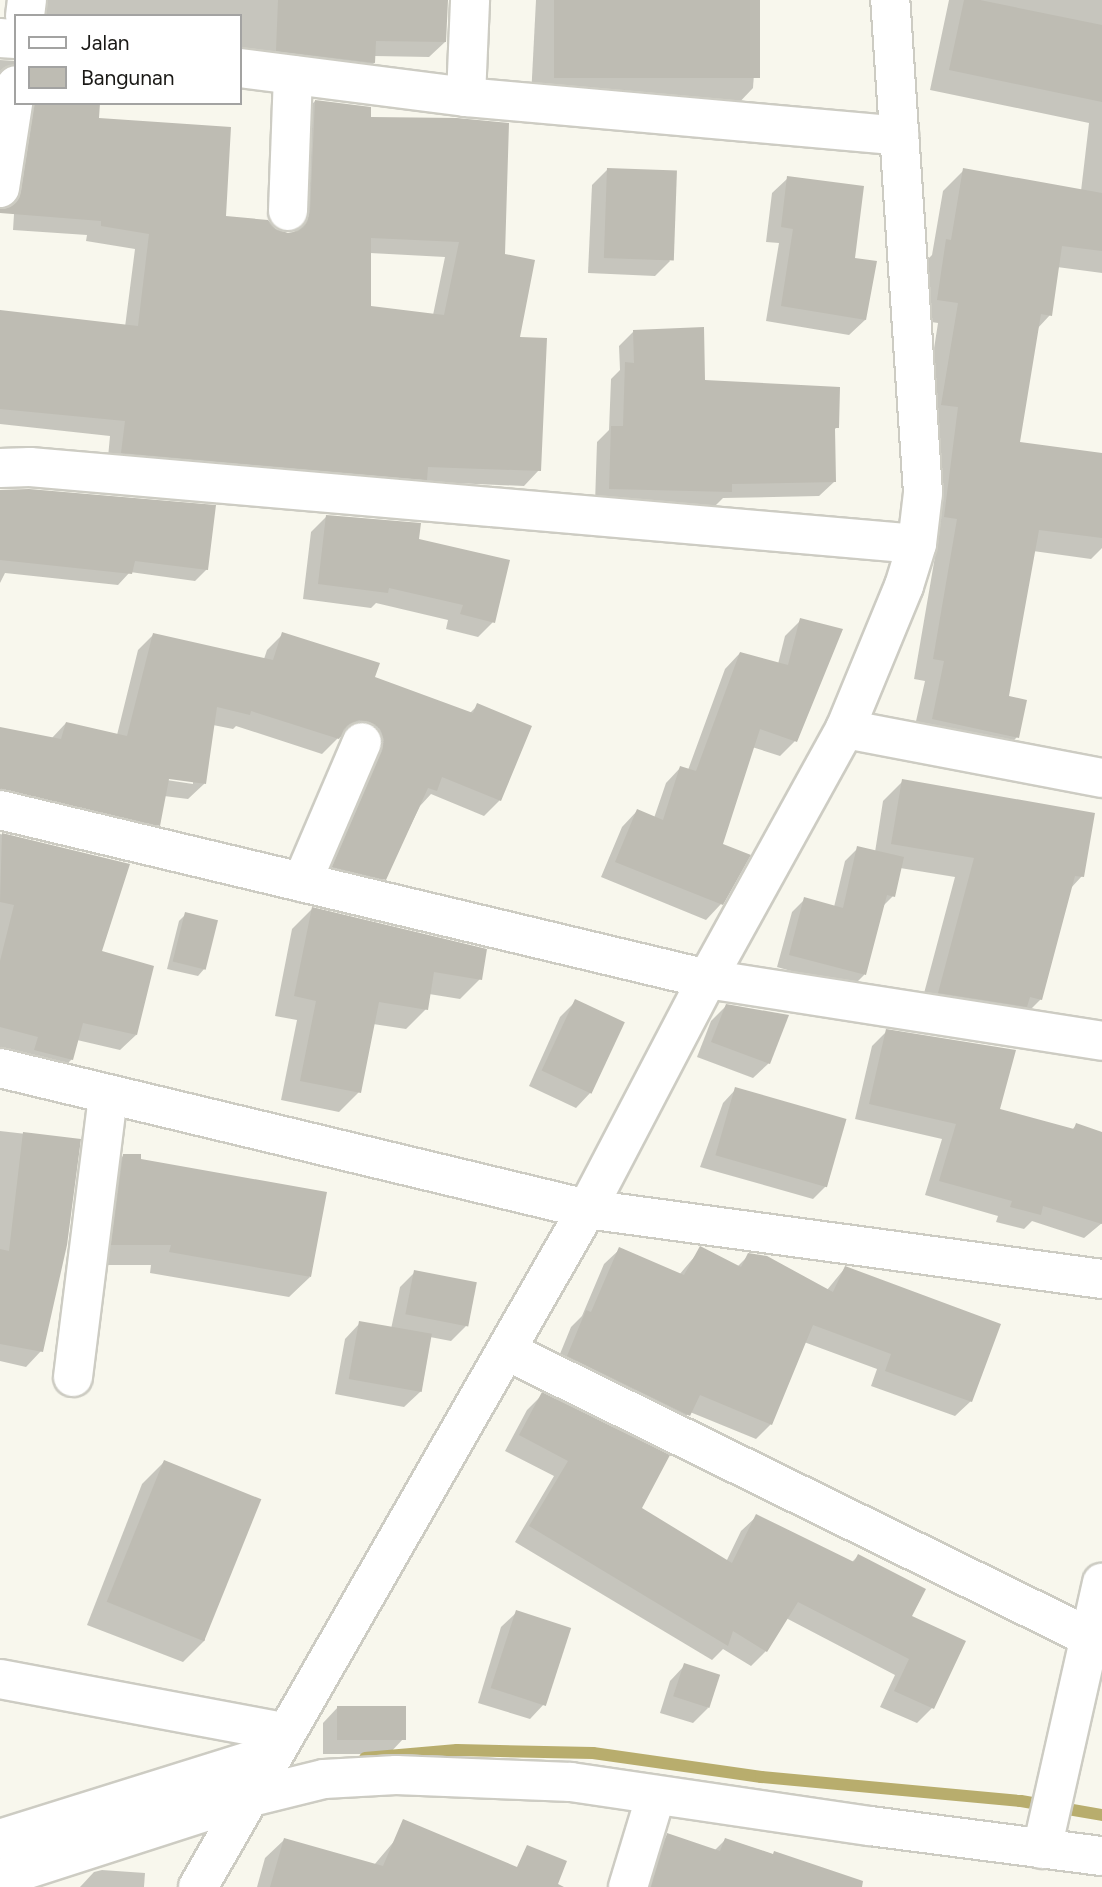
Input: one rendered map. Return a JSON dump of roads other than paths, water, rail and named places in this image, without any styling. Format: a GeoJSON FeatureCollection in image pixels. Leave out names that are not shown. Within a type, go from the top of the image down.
{"type":"FeatureCollection","features":[{"type":"Feature","properties":{"kind":"street"},"geometry":{"type":"LineString","coordinates":[[466,97],[470,0]]}},
{"type":"Feature","properties":{"kind":"street"},"geometry":{"type":"LineString","coordinates":[[198,1887],[587,1209],[707,979],[845,729],[893,614],[917,544],[923,493],[890,0]]}},
{"type":"Feature","properties":{"kind":"street"},"geometry":{"type":"LineString","coordinates":[[242,68],[466,97],[899,136]]}},
{"type":"Feature","properties":{"kind":"street"},"geometry":{"type":"LineString","coordinates":[[288,211],[293,75]]}},
{"type":"Feature","properties":{"kind":"street"},"geometry":{"type":"LineString","coordinates":[[0,188],[14,98]]}},
{"type":"Feature","properties":{"kind":"street"},"geometry":{"type":"LineString","coordinates":[[0,468],[30,467],[917,544]]}},
{"type":"Feature","properties":{"kind":"street"},"geometry":{"type":"LineString","coordinates":[[845,729],[1102,778]]}},
{"type":"Feature","properties":{"kind":"street"},"geometry":{"type":"LineString","coordinates":[[302,882],[362,743]]}},
{"type":"Feature","properties":{"kind":"street"},"geometry":{"type":"LineString","coordinates":[[0,810],[707,979],[1102,1041]]}},
{"type":"Feature","properties":{"kind":"street"},"geometry":{"type":"LineString","coordinates":[[0,1069],[587,1209],[1102,1279]]}},
{"type":"Feature","properties":{"kind":"street"},"geometry":{"type":"LineString","coordinates":[[73,1377],[108,1095]]}},
{"type":"Feature","properties":{"kind":"street"},"geometry":{"type":"LineString","coordinates":[[507,1351],[1089,1637]]}},
{"type":"Feature","properties":{"kind":"street"},"geometry":{"type":"LineString","coordinates":[[1045,1838],[1102,1583]]}},
{"type":"Feature","properties":{"kind":"street"},"geometry":{"type":"LineString","coordinates":[[0,1679],[265,1767],[324,1779],[396,1775],[571,1782],[656,1795],[1045,1838],[1102,1856]]}},
{"type":"Feature","properties":{"kind":"street"},"geometry":{"type":"LineString","coordinates":[[0,1839],[265,1767]]}},
{"type":"Feature","properties":{"kind":"street"},"geometry":{"type":"LineString","coordinates":[[0,1878],[265,1767]]}},
{"type":"Feature","properties":{"kind":"street"},"geometry":{"type":"LineString","coordinates":[[628,1887],[656,1795]]}},
{"type":"Feature","properties":{"kind":"waterway"},"geometry":{"type":"LineString","coordinates":[[365,1758],[457,1750],[593,1753],[761,1777],[1021,1801],[1102,1815]]}}]}
